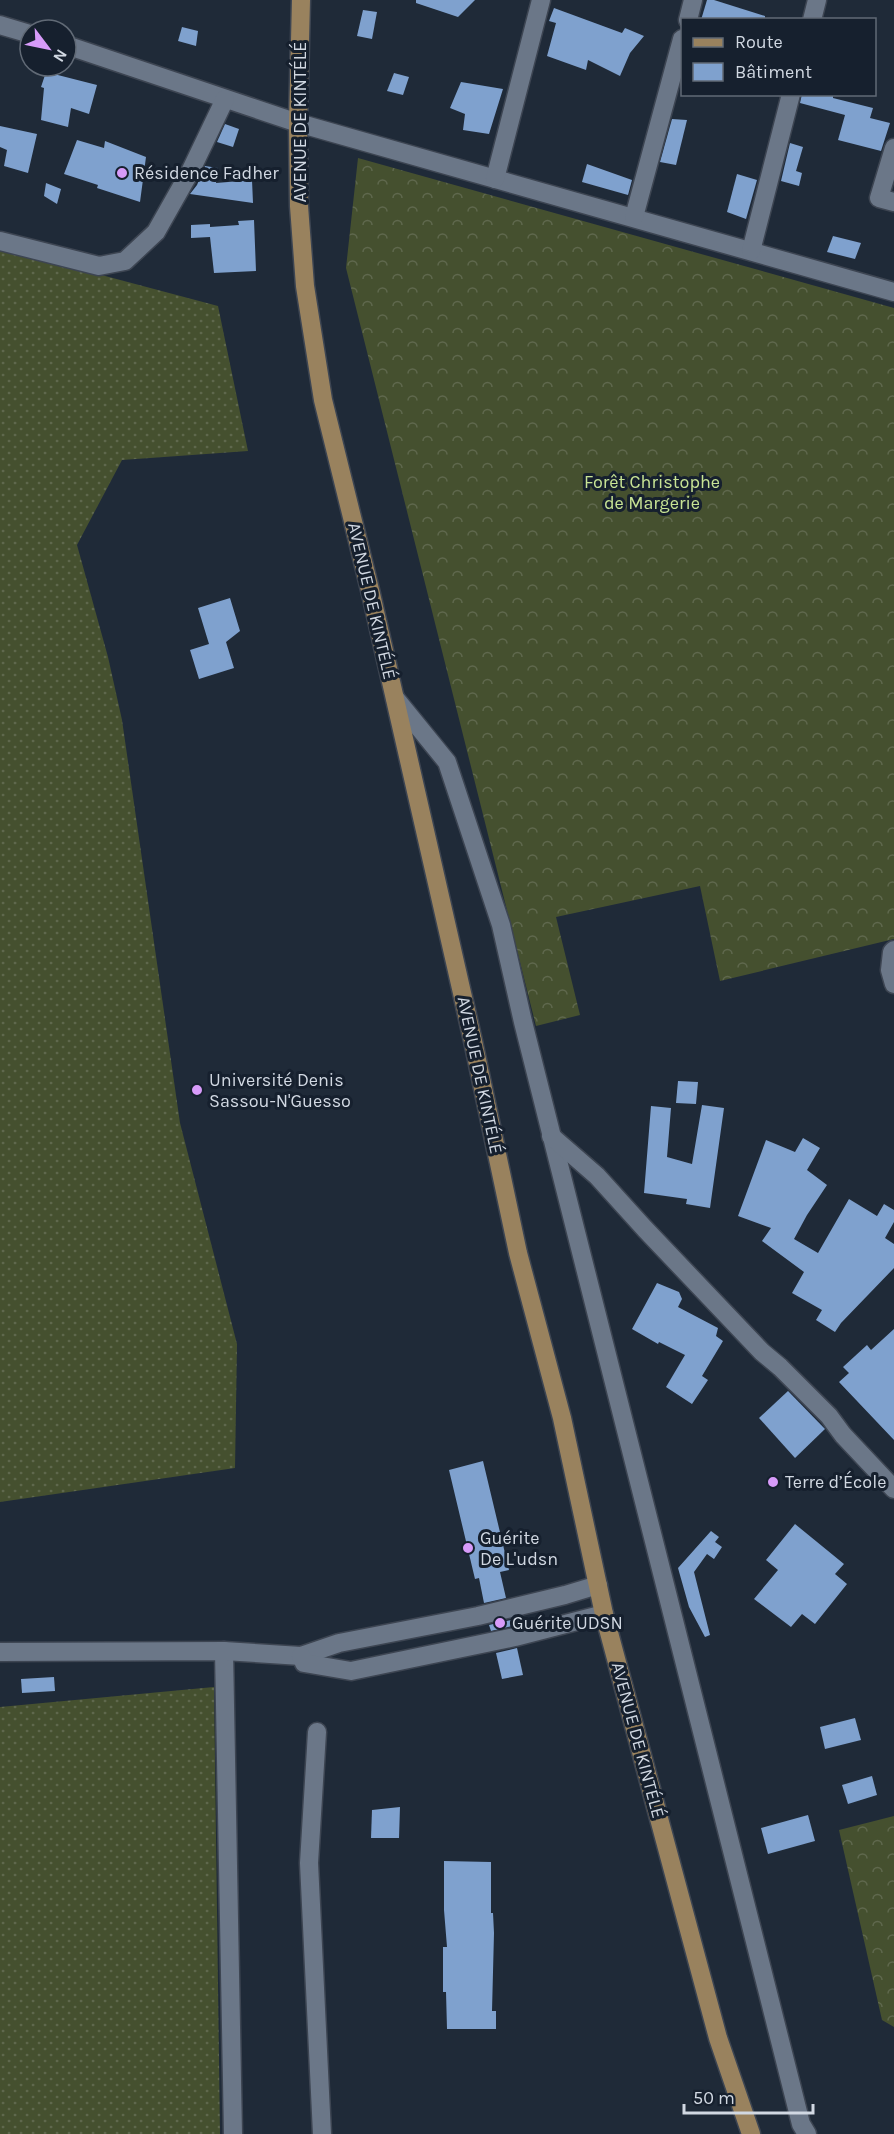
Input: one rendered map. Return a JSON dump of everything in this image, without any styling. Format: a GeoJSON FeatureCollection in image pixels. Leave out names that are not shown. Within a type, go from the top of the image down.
{"type":"FeatureCollection","features":[{"type":"Feature","properties":{"kind":"main road","name":"AVENUE DE KINTÉLÉ"},"geometry":{"type":"LineString","coordinates":[[301,0],[298,123],[299,206],[305,286],[323,400],[395,698],[518,1253],[562,1418],[604,1614],[718,2038],[751,2134]]}},
{"type":"Feature","properties":{"kind":"street"},"geometry":{"type":"LineString","coordinates":[[495,179],[541,0]]}},
{"type":"Feature","properties":{"kind":"street"},"geometry":{"type":"LineString","coordinates":[[688,18],[693,0]]}},
{"type":"Feature","properties":{"kind":"street"},"geometry":{"type":"LineString","coordinates":[[812,18],[817,0]]}},
{"type":"Feature","properties":{"kind":"street"},"geometry":{"type":"LineString","coordinates":[[0,25],[18,30]]}},
{"type":"Feature","properties":{"kind":"street"},"geometry":{"type":"LineString","coordinates":[[634,218],[681,43]]}},
{"type":"Feature","properties":{"kind":"street"},"geometry":{"type":"LineString","coordinates":[[78,49],[298,123],[894,292]]}},
{"type":"Feature","properties":{"kind":"street"},"geometry":{"type":"LineString","coordinates":[[751,251],[790,96]]}},
{"type":"Feature","properties":{"kind":"street"},"geometry":{"type":"LineString","coordinates":[[0,241],[99,266],[125,261],[156,232],[191,170],[225,99]]}},
{"type":"Feature","properties":{"kind":"street"},"geometry":{"type":"LineString","coordinates":[[894,148],[879,198],[894,202]]}},
{"type":"Feature","properties":{"kind":"street"},"geometry":{"type":"LineString","coordinates":[[395,698],[447,762],[501,925],[551,1136],[744,1905],[801,2124],[807,2134]]}},
{"type":"Feature","properties":{"kind":"street"},"geometry":{"type":"LineString","coordinates":[[894,950],[890,970],[894,984]]}},
{"type":"Feature","properties":{"kind":"street"},"geometry":{"type":"LineString","coordinates":[[551,1136],[597,1176],[762,1352],[829,1416],[843,1435],[894,1489]]}},
{"type":"Feature","properties":{"kind":"street"},"geometry":{"type":"LineString","coordinates":[[571,1593],[582,1581],[592,1560]]}},
{"type":"Feature","properties":{"kind":"street"},"geometry":{"type":"LineString","coordinates":[[0,1652],[224,1651],[301,1656],[339,1643],[478,1616],[597,1585]]}},
{"type":"Feature","properties":{"kind":"street"},"geometry":{"type":"LineString","coordinates":[[301,1656],[304,1663],[351,1671],[515,1637],[604,1614]]}},
{"type":"Feature","properties":{"kind":"street"},"geometry":{"type":"LineString","coordinates":[[579,1620],[595,1626],[611,1639]]}},
{"type":"Feature","properties":{"kind":"street"},"geometry":{"type":"LineString","coordinates":[[224,1651],[233,2134]]}},
{"type":"Feature","properties":{"kind":"street"},"geometry":{"type":"LineString","coordinates":[[317,1732],[309,1863],[322,2134]]}},
{"type":"Feature","properties":{"kind":"green space","name":"Forêt Christophe de Margerie"},"geometry":{"type":"Polygon","coordinates":[[[358,158],[894,308],[894,939],[720,981],[700,886],[556,917],[580,1015],[536,1026],[346,268],[358,158]]]}},
{"type":"Feature","properties":{"kind":"green space"},"geometry":{"type":"Polygon","coordinates":[[[0,248],[218,306],[248,451],[122,460],[77,545],[108,657],[122,720],[180,1123],[237,1344],[235,1468],[0,1502],[0,248]]]}},
{"type":"Feature","properties":{"kind":"green space"},"geometry":{"type":"Polygon","coordinates":[[[214,1687],[220,2134],[0,2134],[0,1707],[214,1687]]]}},
{"type":"Feature","properties":{"kind":"green space"},"geometry":{"type":"Polygon","coordinates":[[[894,1816],[894,2027],[882,2020],[839,1830],[894,1816]]]}},
{"type":"Feature","properties":{"kind":"building"},"geometry":{"type":"Polygon","coordinates":[[[416,0],[475,0],[458,17],[416,3],[416,0]]]}},
{"type":"Feature","properties":{"kind":"building"},"geometry":{"type":"Polygon","coordinates":[[[707,0],[714,0],[765,16],[765,18],[702,18],[707,0]]]}},
{"type":"Feature","properties":{"kind":"building"},"geometry":{"type":"Polygon","coordinates":[[[554,8],[622,33],[625,28],[644,36],[630,53],[620,76],[588,60],[586,70],[547,56],[556,23],[549,21],[554,8]]]}},
{"type":"Feature","properties":{"kind":"building"},"geometry":{"type":"Polygon","coordinates":[[[363,10],[377,12],[372,39],[357,36],[363,10]]]}},
{"type":"Feature","properties":{"kind":"building"},"geometry":{"type":"Polygon","coordinates":[[[182,27],[198,31],[196,46],[178,41],[182,27]]]}},
{"type":"Feature","properties":{"kind":"building"},"geometry":{"type":"Polygon","coordinates":[[[394,73],[409,77],[403,95],[387,91],[394,73]]]}},
{"type":"Feature","properties":{"kind":"building"},"geometry":{"type":"Polygon","coordinates":[[[44,78],[70,78],[97,85],[89,114],[71,108],[68,127],[41,120],[44,88],[41,87],[44,78]]]}},
{"type":"Feature","properties":{"kind":"building"},"geometry":{"type":"Polygon","coordinates":[[[461,82],[503,89],[489,134],[463,130],[465,114],[450,108],[461,82]]]}},
{"type":"Feature","properties":{"kind":"building"},"geometry":{"type":"Polygon","coordinates":[[[802,96],[833,96],[833,98],[873,108],[870,118],[890,123],[881,151],[838,140],[845,115],[800,103],[802,96]]]}},
{"type":"Feature","properties":{"kind":"building"},"geometry":{"type":"Polygon","coordinates":[[[672,119],[687,120],[676,165],[660,162],[672,119]]]}},
{"type":"Feature","properties":{"kind":"building"},"geometry":{"type":"Polygon","coordinates":[[[225,124],[239,129],[233,147],[217,142],[225,124]]]}},
{"type":"Feature","properties":{"kind":"building"},"geometry":{"type":"Polygon","coordinates":[[[0,126],[37,134],[28,173],[4,166],[7,150],[0,147],[0,126]]]}},
{"type":"Feature","properties":{"kind":"building","name":"Résidence Fadher"},"geometry":{"type":"Polygon","coordinates":[[[77,140],[104,148],[105,141],[146,157],[140,202],[64,174],[77,140]]]}},
{"type":"Feature","properties":{"kind":"building"},"geometry":{"type":"Polygon","coordinates":[[[790,143],[803,147],[796,171],[802,173],[799,186],[781,181],[790,143]]]}},
{"type":"Feature","properties":{"kind":"building"},"geometry":{"type":"Polygon","coordinates":[[[587,164],[632,180],[628,195],[582,182],[587,164]]]}},
{"type":"Feature","properties":{"kind":"building"},"geometry":{"type":"Polygon","coordinates":[[[205,166],[218,168],[216,183],[252,180],[253,203],[190,194],[197,185],[205,166]]]}},
{"type":"Feature","properties":{"kind":"building"},"geometry":{"type":"Polygon","coordinates":[[[737,174],[757,180],[746,219],[727,212],[737,174]]]}},
{"type":"Feature","properties":{"kind":"building"},"geometry":{"type":"Polygon","coordinates":[[[46,183],[61,189],[57,204],[44,196],[46,183]]]}},
{"type":"Feature","properties":{"kind":"building"},"geometry":{"type":"Polygon","coordinates":[[[254,220],[256,271],[214,273],[210,237],[191,238],[191,225],[210,224],[210,227],[239,225],[238,221],[254,220]]]}},
{"type":"Feature","properties":{"kind":"building"},"geometry":{"type":"Polygon","coordinates":[[[833,236],[861,243],[855,259],[827,252],[833,236]]]}},
{"type":"Feature","properties":{"kind":"building"},"geometry":{"type":"Polygon","coordinates":[[[230,598],[240,631],[226,642],[234,668],[199,679],[190,650],[209,644],[198,608],[230,598]]]}},
{"type":"Feature","properties":{"kind":"building"},"geometry":{"type":"Polygon","coordinates":[[[678,1081],[698,1082],[696,1104],[676,1103],[678,1081]]]}},
{"type":"Feature","properties":{"kind":"building"},"geometry":{"type":"Polygon","coordinates":[[[702,1105],[724,1108],[710,1208],[686,1204],[687,1199],[644,1193],[651,1106],[671,1108],[667,1157],[692,1164],[702,1105]]]}},
{"type":"Feature","properties":{"kind":"building"},"geometry":{"type":"Polygon","coordinates":[[[803,1138],[820,1148],[807,1170],[827,1185],[794,1239],[818,1253],[849,1199],[877,1216],[884,1204],[894,1210],[894,1222],[885,1238],[894,1244],[894,1268],[835,1332],[816,1320],[822,1310],[792,1293],[804,1272],[762,1241],[771,1228],[738,1216],[766,1140],[795,1152],[803,1138]]]}},
{"type":"Feature","properties":{"kind":"building"},"geometry":{"type":"Polygon","coordinates":[[[657,1283],[679,1292],[682,1299],[678,1307],[718,1328],[716,1336],[723,1341],[702,1376],[708,1380],[692,1404],[666,1387],[685,1355],[659,1342],[658,1344],[632,1329],[657,1283]]]}},
{"type":"Feature","properties":{"kind":"building"},"geometry":{"type":"Polygon","coordinates":[[[894,1329],[894,1440],[839,1382],[849,1373],[843,1367],[867,1345],[871,1350],[894,1329]]]}},
{"type":"Feature","properties":{"kind":"building"},"geometry":{"type":"Polygon","coordinates":[[[788,1391],[825,1429],[795,1458],[759,1418],[788,1391]]]}},
{"type":"Feature","properties":{"kind":"building"},"geometry":{"type":"Polygon","coordinates":[[[483,1461],[509,1570],[500,1572],[506,1598],[484,1603],[479,1578],[475,1579],[449,1470],[483,1461]]]}},
{"type":"Feature","properties":{"kind":"building"},"geometry":{"type":"Polygon","coordinates":[[[795,1524],[844,1564],[835,1574],[847,1584],[815,1624],[802,1614],[791,1627],[754,1599],[778,1570],[766,1560],[795,1524]]]}},
{"type":"Feature","properties":{"kind":"building"},"geometry":{"type":"Polygon","coordinates":[[[711,1531],[719,1537],[715,1542],[722,1547],[714,1559],[707,1554],[694,1572],[710,1635],[705,1637],[689,1607],[678,1568],[711,1531]]]}},
{"type":"Feature","properties":{"kind":"building"},"geometry":{"type":"Polygon","coordinates":[[[511,1620],[512,1626],[491,1631],[489,1625],[511,1620]]]}},
{"type":"Feature","properties":{"kind":"building"},"geometry":{"type":"Polygon","coordinates":[[[517,1648],[523,1675],[502,1679],[496,1653],[517,1648]]]}},
{"type":"Feature","properties":{"kind":"building"},"geometry":{"type":"Polygon","coordinates":[[[54,1677],[55,1691],[22,1693],[21,1679],[54,1677]]]}},
{"type":"Feature","properties":{"kind":"building"},"geometry":{"type":"Polygon","coordinates":[[[855,1718],[861,1740],[825,1749],[820,1727],[855,1718]]]}},
{"type":"Feature","properties":{"kind":"building"},"geometry":{"type":"Polygon","coordinates":[[[872,1776],[877,1795],[848,1804],[842,1785],[872,1776]]]}},
{"type":"Feature","properties":{"kind":"building"},"geometry":{"type":"Polygon","coordinates":[[[400,1807],[399,1838],[371,1838],[372,1810],[400,1807]]]}},
{"type":"Feature","properties":{"kind":"building"},"geometry":{"type":"Polygon","coordinates":[[[808,1815],[815,1841],[768,1854],[761,1828],[808,1815]]]}},
{"type":"Feature","properties":{"kind":"building"},"geometry":{"type":"Polygon","coordinates":[[[444,1861],[491,1862],[491,1913],[493,1913],[494,1933],[492,2011],[496,2011],[496,2029],[447,2029],[446,1992],[443,1992],[443,1947],[447,1947],[444,1861]]]}},
{"type":"Feature","properties":{"kind":"place","name":"Résidence Fadher"},"geometry":{"type":"Point","coordinates":[122,173]}},
{"type":"Feature","properties":{"kind":"place","name":"Université Denis Sassou-N'Guesso"},"geometry":{"type":"Point","coordinates":[197,1090]}},
{"type":"Feature","properties":{"kind":"place","name":"Terre d’École"},"geometry":{"type":"Point","coordinates":[773,1482]}},
{"type":"Feature","properties":{"kind":"place","name":"Guérite De L'udsn"},"geometry":{"type":"Point","coordinates":[468,1548]}},
{"type":"Feature","properties":{"kind":"place","name":"Guérite UDSN"},"geometry":{"type":"Point","coordinates":[500,1623]}}]}
